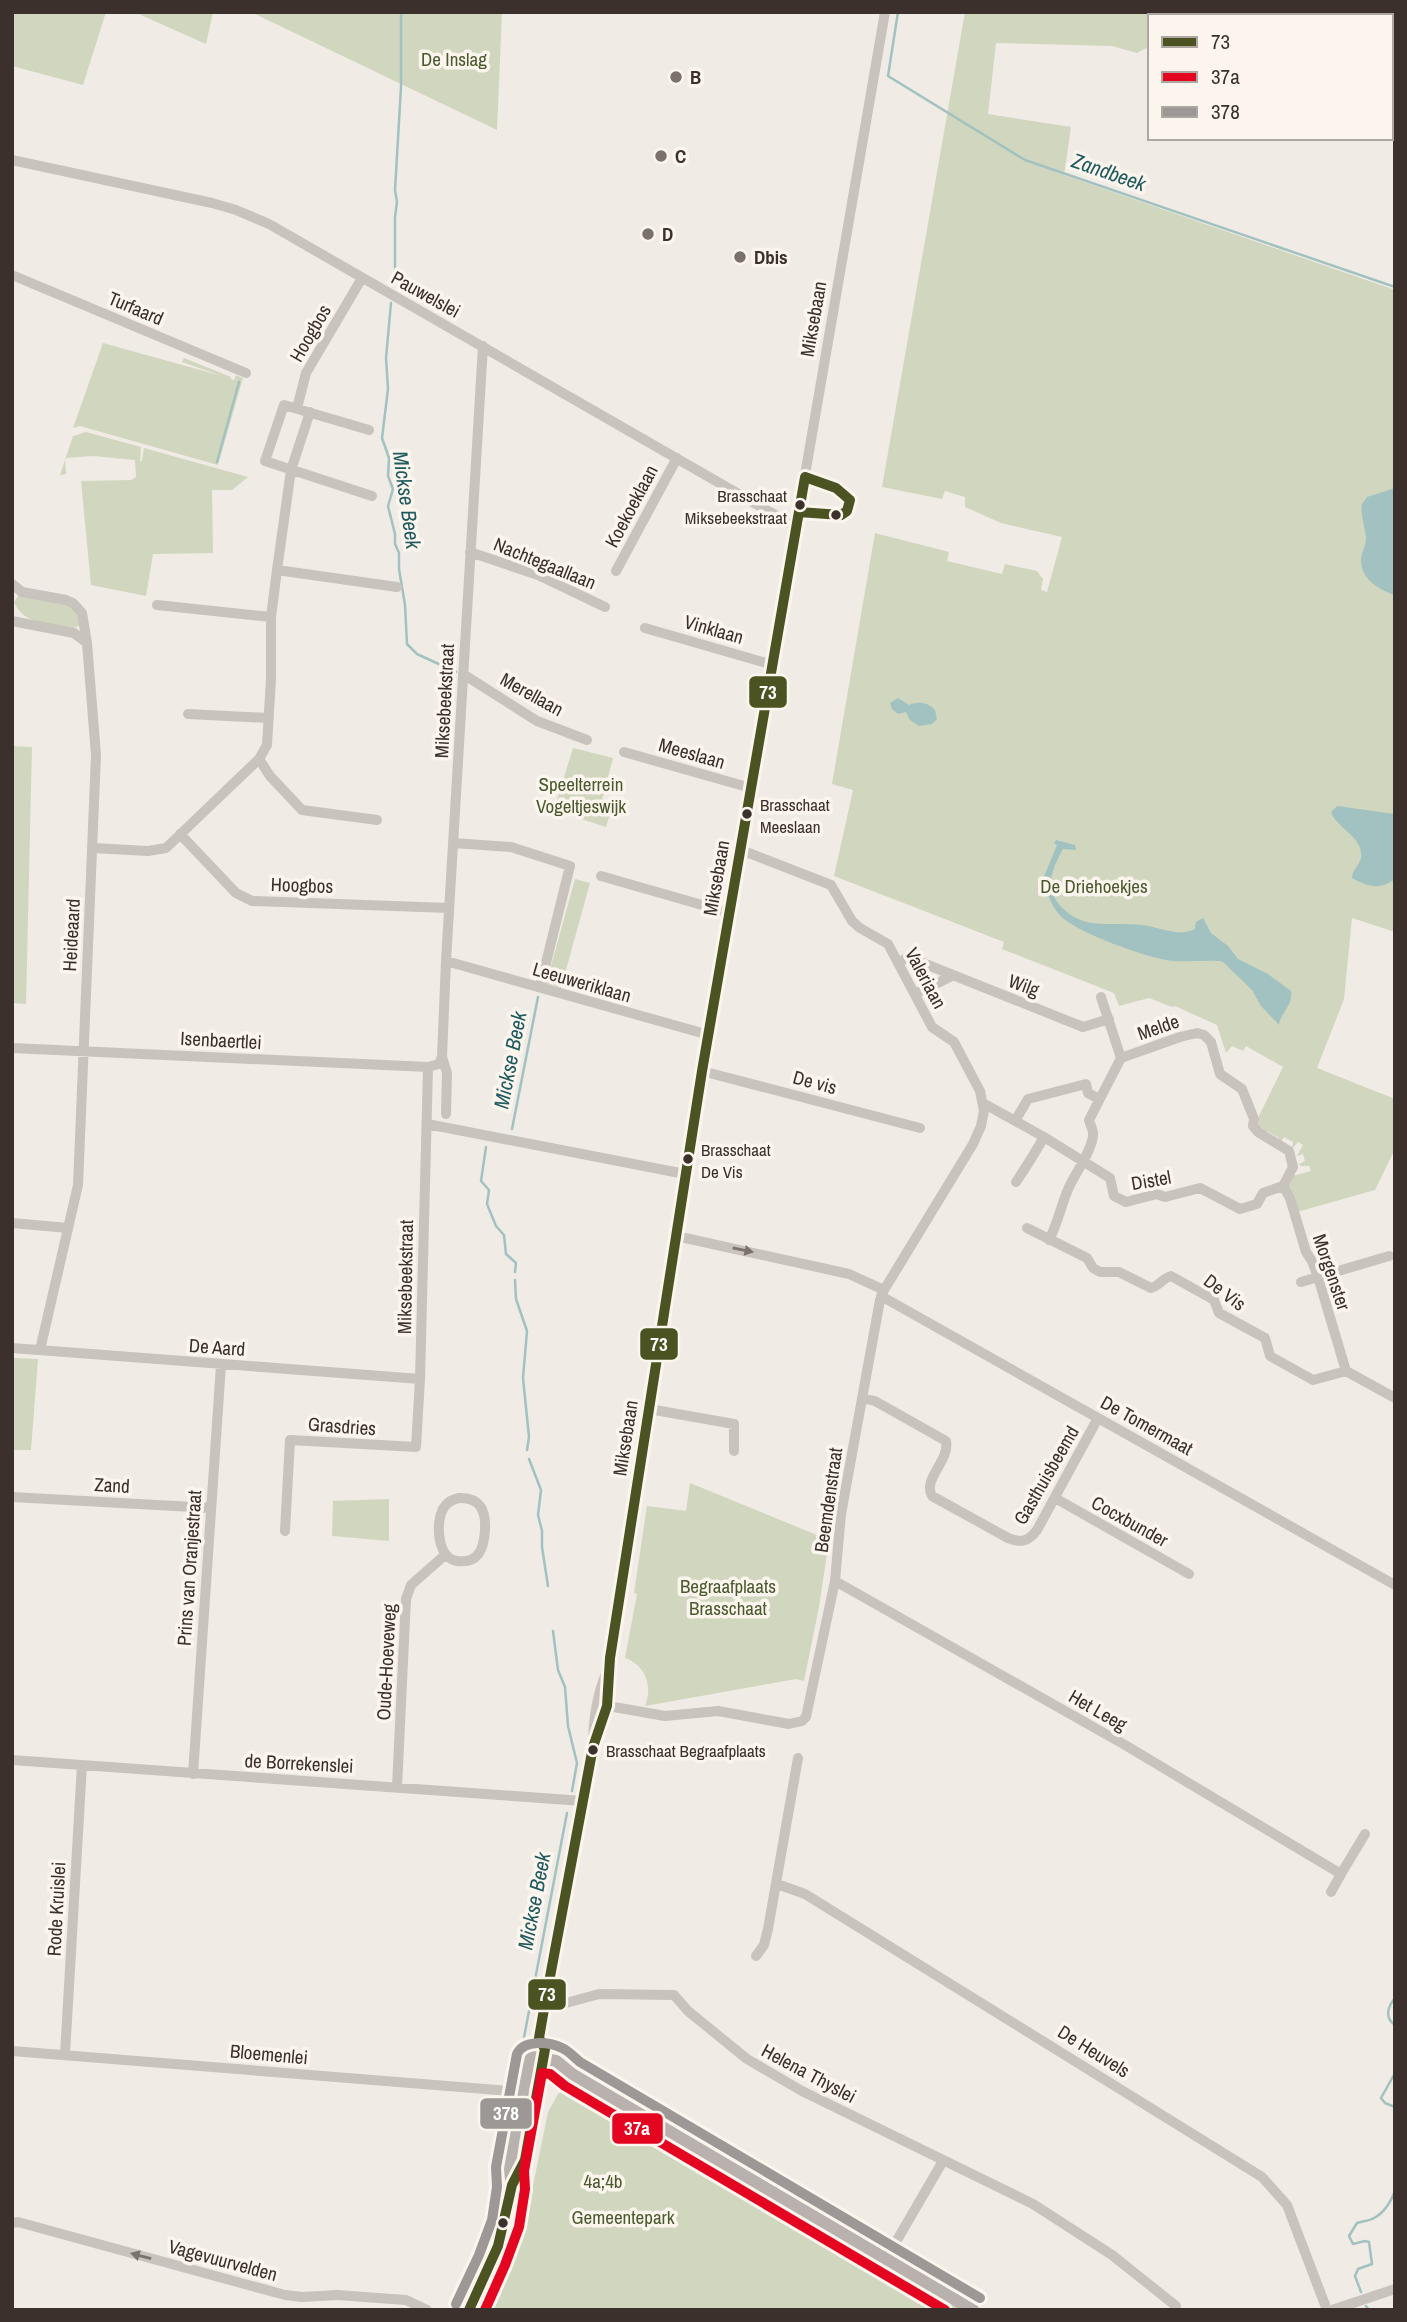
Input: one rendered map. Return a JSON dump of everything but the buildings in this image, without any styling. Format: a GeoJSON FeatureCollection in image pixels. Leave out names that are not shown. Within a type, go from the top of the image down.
{"type":"FeatureCollection","features":[{"type":"Feature","properties":{"kind":"main road","name":"Miksebaan"},"geometry":{"type":"LineString","coordinates":[[515,2172],[527,2149],[535,2106],[534,2046],[539,2038]]}},
{"type":"Feature","properties":{"kind":"main road","name":"Miksebaan"},"geometry":{"type":"LineString","coordinates":[[469,2310],[498,2246],[515,2172],[523,2092],[536,2063]]}},
{"type":"Feature","properties":{"kind":"main road"},"geometry":{"type":"LineString","coordinates":[[536,2063],[572,2074],[973,2310]]}},
{"type":"Feature","properties":{"kind":"street","name":"Miksebaan"},"geometry":{"type":"LineString","coordinates":[[539,2038],[593,1747],[604,1723],[600,1686],[608,1669],[702,1071],[885,12]]}},
{"type":"Feature","properties":{"kind":"street","name":"Pauwelslei"},"geometry":{"type":"LineString","coordinates":[[12,160],[204,201],[236,210],[268,224],[796,527]]}},
{"type":"Feature","properties":{"kind":"street","name":"Turfaard"},"geometry":{"type":"LineString","coordinates":[[12,275],[246,373]]}},
{"type":"Feature","properties":{"kind":"street","name":"Hoogbos"},"geometry":{"type":"LineString","coordinates":[[297,408],[306,373],[362,278]]}},
{"type":"Feature","properties":{"kind":"street","name":"Miksebeekstraat"},"geometry":{"type":"LineString","coordinates":[[446,1114],[447,1073],[442,1057],[446,961],[483,346]]}},
{"type":"Feature","properties":{"kind":"street"},"geometry":{"type":"LineString","coordinates":[[369,430],[284,405],[265,461],[372,496]]}},
{"type":"Feature","properties":{"kind":"street"},"geometry":{"type":"LineString","coordinates":[[93,848],[166,848],[258,759],[267,745],[271,617],[277,570],[291,470],[310,412]]}},
{"type":"Feature","properties":{"kind":"street","name":"Koekoeklaan"},"geometry":{"type":"LineString","coordinates":[[616,571],[677,458]]}},
{"type":"Feature","properties":{"kind":"street","name":"Nachtegaallaan"},"geometry":{"type":"LineString","coordinates":[[470,552],[538,575],[605,607]]}},
{"type":"Feature","properties":{"kind":"street"},"geometry":{"type":"LineString","coordinates":[[277,570],[397,587]]}},
{"type":"Feature","properties":{"kind":"street","name":"Heideaard"},"geometry":{"type":"LineString","coordinates":[[12,584],[22,592],[73,603],[82,613],[85,620],[96,755],[78,1185],[40,1350]]}},
{"type":"Feature","properties":{"kind":"street"},"geometry":{"type":"LineString","coordinates":[[157,605],[271,617]]}},
{"type":"Feature","properties":{"kind":"street"},"geometry":{"type":"LineString","coordinates":[[12,621],[74,633],[87,643]]}},
{"type":"Feature","properties":{"kind":"street","name":"Vinklaan"},"geometry":{"type":"LineString","coordinates":[[645,628],[773,664]]}},
{"type":"Feature","properties":{"kind":"street","name":"Merellaan"},"geometry":{"type":"LineString","coordinates":[[463,674],[537,721],[587,740]]}},
{"type":"Feature","properties":{"kind":"street"},"geometry":{"type":"LineString","coordinates":[[188,714],[268,718]]}},
{"type":"Feature","properties":{"kind":"street","name":"Meeslaan"},"geometry":{"type":"LineString","coordinates":[[624,752],[751,788]]}},
{"type":"Feature","properties":{"kind":"street"},"geometry":{"type":"LineString","coordinates":[[258,759],[302,810],[377,820]]}},
{"type":"Feature","properties":{"kind":"street","name":"Hoogbos"},"geometry":{"type":"LineString","coordinates":[[180,834],[236,893],[252,901],[449,908]]}},
{"type":"Feature","properties":{"kind":"street"},"geometry":{"type":"LineString","coordinates":[[453,842],[511,847],[570,866],[540,987]]}},
{"type":"Feature","properties":{"kind":"street","name":"Valeriaan"},"geometry":{"type":"LineString","coordinates":[[741,850],[831,885],[852,921],[888,944],[932,1027],[954,1042],[984,1103]]}},
{"type":"Feature","properties":{"kind":"street"},"geometry":{"type":"LineString","coordinates":[[601,876],[730,913]]}},
{"type":"Feature","properties":{"kind":"street","name":"Wilg"},"geometry":{"type":"LineString","coordinates":[[898,963],[908,957],[1083,1027],[1109,1019]]}},
{"type":"Feature","properties":{"kind":"street","name":"Leeuweriklaan"},"geometry":{"type":"LineString","coordinates":[[446,961],[709,1035]]}},
{"type":"Feature","properties":{"kind":"street"},"geometry":{"type":"LineString","coordinates":[[915,994],[952,976]]}},
{"type":"Feature","properties":{"kind":"street"},"geometry":{"type":"LineString","coordinates":[[1049,1240],[1057,1226],[1067,1190],[1094,1135],[1089,1120],[1121,1058],[1101,997]]}},
{"type":"Feature","properties":{"kind":"street","name":"Melde"},"geometry":{"type":"LineString","coordinates":[[1121,1058],[1181,1037],[1197,1033],[1204,1035],[1211,1042],[1220,1074],[1242,1089],[1254,1119],[1253,1126],[1289,1151],[1293,1167]]}},
{"type":"Feature","properties":{"kind":"street","name":"Isenbaertlei"},"geometry":{"type":"LineString","coordinates":[[12,1048],[428,1067]]}},
{"type":"Feature","properties":{"kind":"street"},"geometry":{"type":"LineString","coordinates":[[428,1067],[439,1064],[442,1057]]}},
{"type":"Feature","properties":{"kind":"street","name":"Miksebeekstraat"},"geometry":{"type":"LineString","coordinates":[[420,1380],[428,1067]]}},
{"type":"Feature","properties":{"kind":"street","name":"De vis"},"geometry":{"type":"LineString","coordinates":[[702,1071],[920,1128]]}},
{"type":"Feature","properties":{"kind":"street"},"geometry":{"type":"LineString","coordinates":[[1014,1121],[1028,1099],[1086,1084],[1088,1093],[1099,1099]]}},
{"type":"Feature","properties":{"kind":"street"},"geometry":{"type":"LineString","coordinates":[[677,1236],[849,1274],[883,1293],[973,1144],[981,1126],[984,1103]]}},
{"type":"Feature","properties":{"kind":"street","name":"Distel"},"geometry":{"type":"LineString","coordinates":[[984,1103],[1110,1178],[1114,1196],[1126,1202],[1157,1194],[1165,1197],[1200,1188],[1240,1209],[1257,1203],[1262,1193],[1283,1186],[1293,1167]]}},
{"type":"Feature","properties":{"kind":"street"},"geometry":{"type":"LineString","coordinates":[[427,1124],[685,1174]]}},
{"type":"Feature","properties":{"kind":"street"},"geometry":{"type":"LineString","coordinates":[[1016,1182],[1044,1137]]}},
{"type":"Feature","properties":{"kind":"street","name":"Morgenster"},"geometry":{"type":"LineString","coordinates":[[1283,1186],[1290,1198],[1306,1252],[1318,1277],[1346,1371]]}},
{"type":"Feature","properties":{"kind":"street"},"geometry":{"type":"LineString","coordinates":[[12,1223],[68,1228]]}},
{"type":"Feature","properties":{"kind":"street","name":"De Vis"},"geometry":{"type":"LineString","coordinates":[[1027,1228],[1087,1258],[1093,1268],[1100,1272],[1119,1272],[1151,1288],[1171,1276],[1214,1300],[1219,1313],[1265,1338],[1270,1356],[1313,1380],[1346,1371]]}},
{"type":"Feature","properties":{"kind":"street"},"geometry":{"type":"LineString","coordinates":[[1301,1282],[1389,1256]]}},
{"type":"Feature","properties":{"kind":"street","name":"Beemdenstraat"},"geometry":{"type":"LineString","coordinates":[[602,1705],[665,1716],[719,1711],[789,1724],[802,1721],[806,1717],[835,1581],[841,1514],[883,1293]]}},
{"type":"Feature","properties":{"kind":"street","name":"De Tomermaat"},"geometry":{"type":"LineString","coordinates":[[883,1293],[1395,1585]]}},
{"type":"Feature","properties":{"kind":"street","name":"De Aard"},"geometry":{"type":"LineString","coordinates":[[12,1348],[420,1380]]}},
{"type":"Feature","properties":{"kind":"street","name":"Prins van Oranjestraat"},"geometry":{"type":"LineString","coordinates":[[193,1774],[221,1365]]}},
{"type":"Feature","properties":{"kind":"street"},"geometry":{"type":"LineString","coordinates":[[1346,1371],[1395,1398]]}},
{"type":"Feature","properties":{"kind":"street","name":"Grasdries"},"geometry":{"type":"LineString","coordinates":[[285,1531],[290,1440],[416,1447],[420,1380]]}},
{"type":"Feature","properties":{"kind":"street","name":"Gasthuisbeemd"},"geometry":{"type":"LineString","coordinates":[[862,1398],[875,1401],[946,1441],[947,1454],[930,1484],[929,1491],[932,1496],[1007,1538],[1021,1542],[1032,1536],[1098,1418]]}},
{"type":"Feature","properties":{"kind":"street"},"geometry":{"type":"LineString","coordinates":[[649,1409],[734,1424],[734,1451]]}},
{"type":"Feature","properties":{"kind":"street","name":"Zand"},"geometry":{"type":"LineString","coordinates":[[12,1497],[211,1508]]}},
{"type":"Feature","properties":{"kind":"street","name":"Cocxbunder"},"geometry":{"type":"LineString","coordinates":[[1055,1498],[1189,1574]]}},
{"type":"Feature","properties":{"kind":"street"},"geometry":{"type":"LineString","coordinates":[[454,1499],[471,1499],[480,1505],[485,1513],[485,1543],[482,1551],[474,1559],[466,1561],[455,1561],[445,1555],[439,1543],[443,1509],[454,1499]]}},
{"type":"Feature","properties":{"kind":"street","name":"Oude-Hoeveweg"},"geometry":{"type":"LineString","coordinates":[[397,1787],[406,1599],[411,1585],[445,1555]]}},
{"type":"Feature","properties":{"kind":"street","name":"Het Leeg"},"geometry":{"type":"LineString","coordinates":[[835,1581],[1112,1738],[1341,1874]]}},
{"type":"Feature","properties":{"kind":"street"},"geometry":{"type":"LineString","coordinates":[[755,1956],[764,1945],[768,1929],[798,1758]]}},
{"type":"Feature","properties":{"kind":"street","name":"de Borrekenslei"},"geometry":{"type":"LineString","coordinates":[[12,1760],[583,1801]]}},
{"type":"Feature","properties":{"kind":"street","name":"Rode Kruislei"},"geometry":{"type":"LineString","coordinates":[[65,2054],[82,1765]]}},
{"type":"Feature","properties":{"kind":"street"},"geometry":{"type":"LineString","coordinates":[[1331,1892],[1365,1834]]}},
{"type":"Feature","properties":{"kind":"street","name":"De Heuvels"},"geometry":{"type":"LineString","coordinates":[[776,1884],[805,1894],[1262,2177],[1287,2205],[1330,2310]]}},
{"type":"Feature","properties":{"kind":"street","name":"Helena Thyslei"},"geometry":{"type":"LineString","coordinates":[[544,2009],[599,1994],[674,1995],[688,2011],[747,2059],[803,2091],[1033,2204],[1112,2255],[1176,2306]]}},
{"type":"Feature","properties":{"kind":"street","name":"Bloemenlei"},"geometry":{"type":"LineString","coordinates":[[12,2050],[523,2092]]}},
{"type":"Feature","properties":{"kind":"street"},"geometry":{"type":"LineString","coordinates":[[523,2092],[535,2106]]}},
{"type":"Feature","properties":{"kind":"street"},"geometry":{"type":"LineString","coordinates":[[886,2259],[943,2161]]}},
{"type":"Feature","properties":{"kind":"street","name":"Vagevuurvelden"},"geometry":{"type":"LineString","coordinates":[[12,2223],[18,2222],[268,2291],[302,2297],[372,2296],[406,2300],[427,2310]]}},
{"type":"Feature","properties":{"kind":"street"},"geometry":{"type":"LineString","coordinates":[[1330,2310],[1395,2289]]}},
{"type":"Feature","properties":{"kind":"green space"},"geometry":{"type":"Polygon","coordinates":[[[12,12],[106,12],[83,85],[12,66],[12,12]]]}},
{"type":"Feature","properties":{"kind":"green space"},"geometry":{"type":"Polygon","coordinates":[[[134,12],[213,12],[206,44],[134,12]]]}},
{"type":"Feature","properties":{"kind":"green space","name":"De Inslag"},"geometry":{"type":"Polygon","coordinates":[[[251,12],[502,12],[497,130],[251,12]]]}},
{"type":"Feature","properties":{"kind":"green space","name":"De Driehoekjes"},"geometry":{"type":"Polygon","coordinates":[[[965,12],[1148,12],[1148,47],[1137,53],[1112,46],[996,43],[988,114],[1071,127],[1064,175],[1395,290],[1395,932],[1352,918],[1344,999],[1317,1068],[1395,1099],[1395,1149],[1375,1190],[1297,1212],[1286,1184],[1292,1176],[1311,1171],[1309,1166],[1299,1164],[1305,1161],[1303,1154],[1297,1156],[1303,1145],[1298,1142],[1292,1149],[1293,1142],[1284,1137],[1281,1142],[1267,1131],[1265,1133],[1258,1130],[1259,1116],[1283,1067],[1246,1046],[1243,1051],[1232,1046],[1226,1053],[1217,1025],[1175,1006],[1149,998],[1119,1006],[1114,993],[1002,949],[1004,942],[834,876],[853,790],[832,784],[875,533],[949,552],[947,561],[1002,574],[1005,564],[1037,571],[1043,579],[1041,590],[1047,592],[1062,537],[1001,523],[965,507],[965,497],[945,491],[942,499],[882,487],[965,12]]]}},
{"type":"Feature","properties":{"kind":"green space"},"geometry":{"type":"Polygon","coordinates":[[[103,343],[222,376],[182,362],[184,358],[231,379],[234,380],[236,375],[243,378],[218,465],[80,426],[73,428],[103,343]]]}},
{"type":"Feature","properties":{"kind":"green space"},"geometry":{"type":"Polygon","coordinates":[[[86,432],[141,447],[140,461],[144,448],[248,477],[232,490],[212,490],[213,553],[153,554],[146,596],[91,585],[81,481],[131,480],[136,477],[135,460],[93,456],[66,458],[73,436],[86,432]]]}},
{"type":"Feature","properties":{"kind":"green space"},"geometry":{"type":"Polygon","coordinates":[[[65,460],[66,474],[60,475],[65,460]]]}},
{"type":"Feature","properties":{"kind":"green space"},"geometry":{"type":"Polygon","coordinates":[[[19,595],[69,606],[76,612],[81,625],[74,628],[31,619],[18,610],[14,602],[19,595]]]}},
{"type":"Feature","properties":{"kind":"green space"},"geometry":{"type":"Polygon","coordinates":[[[12,746],[32,747],[26,1004],[12,1003],[12,746]]]}},
{"type":"Feature","properties":{"kind":"green space","name":"Speelterrein Vogeltjeswijk"},"geometry":{"type":"Polygon","coordinates":[[[573,748],[613,758],[602,800],[613,804],[606,827],[554,810],[573,748]]]}},
{"type":"Feature","properties":{"kind":"green space"},"geometry":{"type":"Polygon","coordinates":[[[575,879],[590,883],[561,988],[546,984],[575,879]]]}},
{"type":"Feature","properties":{"kind":"green space"},"geometry":{"type":"Polygon","coordinates":[[[12,1358],[38,1359],[31,1450],[12,1450],[12,1358]]]}},
{"type":"Feature","properties":{"kind":"green space","name":"Begraafplaats Brasschaat"},"geometry":{"type":"Polygon","coordinates":[[[690,1483],[829,1540],[804,1681],[796,1679],[645,1706],[648,1691],[646,1678],[638,1666],[625,1658],[637,1594],[634,1593],[647,1506],[686,1511],[690,1483]]]}},
{"type":"Feature","properties":{"kind":"green space"},"geometry":{"type":"Polygon","coordinates":[[[389,1499],[389,1541],[332,1536],[333,1501],[389,1499]]]}},
{"type":"Feature","properties":{"kind":"green space","name":"Gemeentepark"},"geometry":{"type":"Polygon","coordinates":[[[580,2085],[962,2310],[492,2310],[525,2225],[548,2112],[558,2094],[569,2087],[580,2085]]]}},
{"type":"Feature","properties":{"kind":"water"},"geometry":{"type":"Polygon","coordinates":[[[1395,488],[1395,595],[1368,579],[1361,560],[1366,538],[1362,504],[1367,497],[1395,488]]]}},
{"type":"Feature","properties":{"kind":"water"},"geometry":{"type":"Polygon","coordinates":[[[898,698],[909,705],[929,705],[935,710],[937,719],[932,724],[919,726],[910,720],[906,712],[898,714],[892,709],[890,703],[898,698]]]}},
{"type":"Feature","properties":{"kind":"water"},"geometry":{"type":"Polygon","coordinates":[[[1337,806],[1395,814],[1395,879],[1384,885],[1373,886],[1352,878],[1361,858],[1361,851],[1354,839],[1334,818],[1331,812],[1337,806]]]}},
{"type":"Feature","properties":{"kind":"water"},"geometry":{"type":"Polygon","coordinates":[[[1056,840],[1075,845],[1076,850],[1063,849],[1052,876],[1053,895],[1063,909],[1092,923],[1141,925],[1175,932],[1195,929],[1196,922],[1203,918],[1211,933],[1228,946],[1238,959],[1268,974],[1291,991],[1290,1001],[1279,1025],[1261,1006],[1252,990],[1223,962],[1155,958],[1108,942],[1065,920],[1052,905],[1043,879],[1057,845],[1054,843],[1056,840]]]}},
{"type":"Feature","properties":{"kind":"waterway","name":"Mickse Beek"},"geometry":{"type":"LineString","coordinates":[[395,279],[401,12]]}},
{"type":"Feature","properties":{"kind":"waterway","name":"Zandbeek"},"geometry":{"type":"LineString","coordinates":[[898,12],[888,76],[1025,160],[1395,287]]}},
{"type":"Feature","properties":{"kind":"waterway","name":"Mickse Beek"},"geometry":{"type":"LineString","coordinates":[[391,303],[386,358],[388,389],[382,438],[389,458],[388,476],[393,489],[388,506],[399,553],[407,644],[417,654],[456,672]]}},
{"type":"Feature","properties":{"kind":"waterway"},"geometry":{"type":"LineString","coordinates":[[217,462],[239,382]]}},
{"type":"Feature","properties":{"kind":"waterway","name":"Mickse Beek"},"geometry":{"type":"LineString","coordinates":[[512,1129],[538,997]]}},
{"type":"Feature","properties":{"kind":"waterway","name":"Mickse Beek"},"geometry":{"type":"LineString","coordinates":[[486,1147],[481,1181],[489,1190],[487,1204],[496,1226],[504,1235],[506,1254],[516,1263],[515,1272]]}},
{"type":"Feature","properties":{"kind":"waterway","name":"Mickse Beek"},"geometry":{"type":"LineString","coordinates":[[515,1280],[516,1299],[527,1331],[523,1378],[529,1437],[527,1450]]}},
{"type":"Feature","properties":{"kind":"waterway","name":"Mickse Beek"},"geometry":{"type":"LineString","coordinates":[[529,1459],[541,1490],[538,1515],[548,1586]]}},
{"type":"Feature","properties":{"kind":"waterway","name":"Mickse Beek"},"geometry":{"type":"LineString","coordinates":[[553,1631],[558,1670],[565,1687],[568,1726],[577,1763],[572,1791]]}},
{"type":"Feature","properties":{"kind":"waterway","name":"Mickse Beek"},"geometry":{"type":"LineString","coordinates":[[516,2079],[567,1813]]}},
{"type":"Feature","properties":{"kind":"waterway"},"geometry":{"type":"LineString","coordinates":[[1395,1998],[1388,2012],[1389,2019],[1395,2025]]}},
{"type":"Feature","properties":{"kind":"waterway"},"geometry":{"type":"LineString","coordinates":[[1395,2073],[1381,2098],[1395,2107]]}},
{"type":"Feature","properties":{"kind":"waterway","name":"Mickse Beek"},"geometry":{"type":"LineString","coordinates":[[563,2088],[588,2096],[826,2235]]}},
{"type":"Feature","properties":{"kind":"waterway"},"geometry":{"type":"LineString","coordinates":[[1361,2292],[1355,2276],[1358,2269],[1372,2264],[1369,2242],[1353,2244],[1349,2236],[1357,2223],[1381,2213],[1395,2191]]}},
{"type":"Feature","properties":{"kind":"waterway","name":"Mickse Beek"},"geometry":{"type":"LineString","coordinates":[[831,2239],[951,2310]]}},
{"type":"Feature","properties":{"kind":"waterway"},"geometry":{"type":"LineString","coordinates":[[1366,2306],[1369,2310]]}},
{"type":"Feature","properties":{"kind":"transit line","name":"73"},"geometry":{"type":"LineString","coordinates":[[469,2310],[498,2246],[512,2185],[525,2160],[545,2049],[539,2038],[544,2009],[593,1747],[607,1706],[610,1658],[702,1071],[805,477],[836,488],[850,500],[847,511],[841,515],[799,512]]}},
{"type":"Feature","properties":{"kind":"transit line","name":"378"},"geometry":{"type":"LineString","coordinates":[[456,2304],[492,2220],[497,2187],[496,2167],[517,2054],[525,2046],[537,2043],[565,2049],[580,2062],[980,2298]]}},
{"type":"Feature","properties":{"kind":"transit line","name":"37a"},"geometry":{"type":"LineString","coordinates":[[485,2310],[519,2227],[525,2189],[524,2171],[542,2073],[550,2074],[565,2086],[945,2310]]}},
{"type":"Feature","properties":{"kind":"place","name":"B"},"geometry":{"type":"Point","coordinates":[676,77]}},
{"type":"Feature","properties":{"kind":"place","name":"C"},"geometry":{"type":"Point","coordinates":[661,156]}},
{"type":"Feature","properties":{"kind":"place","name":"D"},"geometry":{"type":"Point","coordinates":[648,234]}},
{"type":"Feature","properties":{"kind":"place","name":"Dbis"},"geometry":{"type":"Point","coordinates":[740,257]}},
{"type":"Feature","properties":{"kind":"place","name":"Brasschaat Miksebeekstraat"},"geometry":{"type":"Point","coordinates":[800,505]}},
{"type":"Feature","properties":{"kind":"place","name":"Brasschaat Meeslaan"},"geometry":{"type":"Point","coordinates":[747,814]}},
{"type":"Feature","properties":{"kind":"place","name":"Brasschaat De Vis"},"geometry":{"type":"Point","coordinates":[688,1159]}},
{"type":"Feature","properties":{"kind":"place","name":"Brasschaat Begraafplaats"},"geometry":{"type":"Point","coordinates":[593,1750]}},
{"type":"Feature","properties":{"kind":"park label","name":"4a;4b"},"geometry":{"type":"Point","coordinates":[603,2181]}}]}
